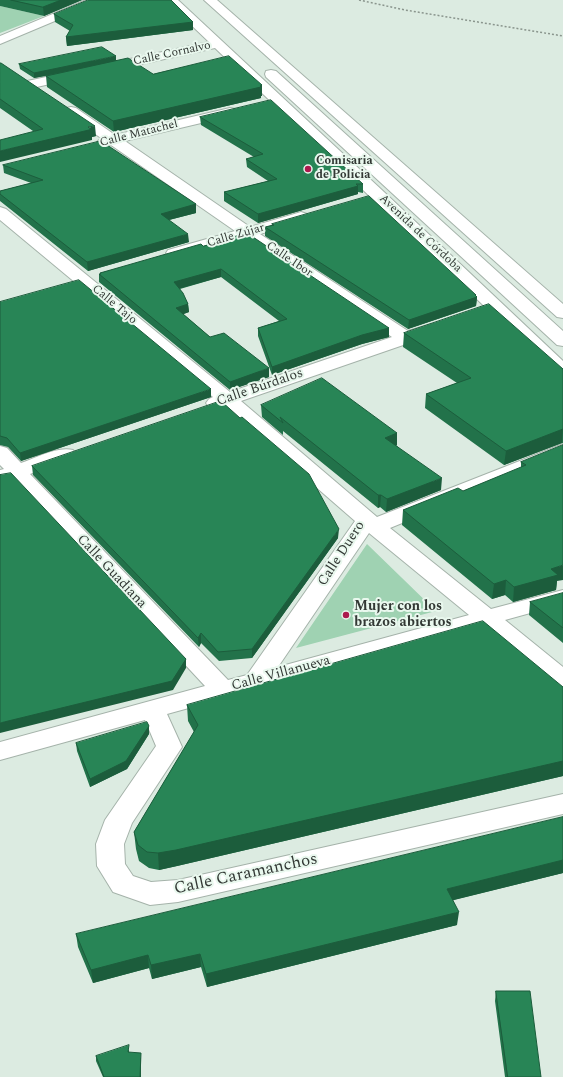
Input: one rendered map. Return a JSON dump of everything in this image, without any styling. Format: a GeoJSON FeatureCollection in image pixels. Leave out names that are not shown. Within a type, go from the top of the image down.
{"type":"FeatureCollection","features":[{"type":"Feature","properties":{"kind":"street"},"geometry":{"type":"LineString","coordinates":[[0,40],[96,0]]}},
{"type":"Feature","properties":{"kind":"street","name":"Avenida de Córdoba"},"geometry":{"type":"LineString","coordinates":[[171,0],[278,100],[371,197],[489,310],[563,371]]}},
{"type":"Feature","properties":{"kind":"street"},"geometry":{"type":"LineString","coordinates":[[191,0],[237,42]]}},
{"type":"Feature","properties":{"kind":"street"},"geometry":{"type":"LineString","coordinates":[[210,0],[563,314]]}},
{"type":"Feature","properties":{"kind":"street","name":"Calle Cornalvo"},"geometry":{"type":"LineString","coordinates":[[32,84],[218,44]]}},
{"type":"Feature","properties":{"kind":"street","name":"Avenida de Córdoba"},"geometry":{"type":"LineString","coordinates":[[260,63],[563,340]]}},
{"type":"Feature","properties":{"kind":"street"},"geometry":{"type":"LineString","coordinates":[[19,76],[44,93]]}},
{"type":"Feature","properties":{"kind":"street"},"geometry":{"type":"LineString","coordinates":[[262,104],[278,100]]}},
{"type":"Feature","properties":{"kind":"street","name":"Calle Ibor"},"geometry":{"type":"LineString","coordinates":[[62,106],[406,338]]}},
{"type":"Feature","properties":{"kind":"street","name":"Calle Matachel"},"geometry":{"type":"LineString","coordinates":[[90,146],[247,108]]}},
{"type":"Feature","properties":{"kind":"street","name":"Calle Tajo"},"geometry":{"type":"LineString","coordinates":[[0,212],[91,277],[227,399]]}},
{"type":"Feature","properties":{"kind":"street","name":"Calle Zújar"},"geometry":{"type":"LineString","coordinates":[[158,258],[313,214]]}},
{"type":"Feature","properties":{"kind":"street"},"geometry":{"type":"LineString","coordinates":[[64,285],[91,277]]}},
{"type":"Feature","properties":{"kind":"street","name":"Calle Búrdalos"},"geometry":{"type":"LineString","coordinates":[[198,409],[451,323]]}},
{"type":"Feature","properties":{"kind":"street","name":"Calle Duero"},"geometry":{"type":"LineString","coordinates":[[227,399],[371,523],[256,680]]}},
{"type":"Feature","properties":{"kind":"street"},"geometry":{"type":"LineString","coordinates":[[8,474],[85,448]]}},
{"type":"Feature","properties":{"kind":"street"},"geometry":{"type":"LineString","coordinates":[[563,450],[371,523],[563,680]]}},
{"type":"Feature","properties":{"kind":"street","name":"Calle Guadiana"},"geometry":{"type":"LineString","coordinates":[[0,452],[8,474],[26,482],[222,690]]}},
{"type":"Feature","properties":{"kind":"street","name":"Calle Villanueva"},"geometry":{"type":"LineString","coordinates":[[0,751],[563,597]]}},
{"type":"Feature","properties":{"kind":"street","name":"Calle Caramanchos"},"geometry":{"type":"LineString","coordinates":[[153,710],[169,747],[119,820],[110,844],[111,866],[123,884],[150,894],[178,891],[563,804]]}},
{"type":"Feature","properties":{"kind":"path"},"geometry":{"type":"LineString","coordinates":[[359,0],[412,12],[563,36]]}},
{"type":"Feature","properties":{"kind":"green space"},"geometry":{"type":"Polygon","coordinates":[[[0,6],[44,16],[0,33],[0,6]]]}},
{"type":"Feature","properties":{"kind":"green space"},"geometry":{"type":"Polygon","coordinates":[[[367,544],[436,611],[296,648],[367,544]]]}},
{"type":"Feature","properties":{"kind":"building"},"geometry":{"type":"Polygon","coordinates":[[[11,0],[61,0],[43,7],[11,0]]]}},
{"type":"Feature","properties":{"kind":"building"},"geometry":{"type":"Polygon","coordinates":[[[88,0],[171,0],[193,22],[66,37],[73,25],[54,14],[88,0]]]}},
{"type":"Feature","properties":{"kind":"building"},"geometry":{"type":"Polygon","coordinates":[[[102,47],[116,56],[34,73],[19,64],[102,47]]]}},
{"type":"Feature","properties":{"kind":"building"},"geometry":{"type":"Polygon","coordinates":[[[229,56],[262,85],[260,86],[261,87],[113,121],[46,76],[128,58],[153,74],[229,56]]]}},
{"type":"Feature","properties":{"kind":"building"},"geometry":{"type":"Polygon","coordinates":[[[0,63],[95,126],[88,127],[91,129],[89,130],[0,151],[0,140],[43,129],[0,99],[0,63]]]}},
{"type":"Feature","properties":{"kind":"building"},"geometry":{"type":"Polygon","coordinates":[[[271,100],[363,184],[356,184],[358,186],[258,214],[224,192],[277,179],[246,159],[263,154],[200,117],[271,100]]]}},
{"type":"Feature","properties":{"kind":"building"},"geometry":{"type":"Polygon","coordinates":[[[101,141],[196,204],[161,214],[188,234],[87,262],[0,194],[0,191],[43,180],[3,165],[101,141]]]}},
{"type":"Feature","properties":{"kind":"building"},"geometry":{"type":"Polygon","coordinates":[[[369,196],[477,297],[409,320],[265,227],[369,196]]]}},
{"type":"Feature","properties":{"kind":"building"},"geometry":{"type":"Polygon","coordinates":[[[247,233],[389,328],[362,335],[272,367],[258,328],[287,319],[221,269],[174,282],[183,293],[188,304],[176,308],[210,337],[224,333],[269,368],[230,382],[99,274],[201,244],[203,246],[247,233]]]}},
{"type":"Feature","properties":{"kind":"building"},"geometry":{"type":"Polygon","coordinates":[[[79,280],[211,389],[20,453],[7,438],[0,436],[0,302],[79,280]]]}},
{"type":"Feature","properties":{"kind":"building"},"geometry":{"type":"Polygon","coordinates":[[[489,304],[563,369],[563,429],[506,451],[426,394],[471,378],[404,333],[489,304]]]}},
{"type":"Feature","properties":{"kind":"building"},"geometry":{"type":"Polygon","coordinates":[[[322,378],[397,433],[385,438],[442,478],[387,499],[381,495],[378,495],[280,417],[283,423],[261,405],[322,378]]]}},
{"type":"Feature","properties":{"kind":"building"},"geometry":{"type":"Polygon","coordinates":[[[221,401],[309,474],[339,529],[252,649],[218,652],[201,633],[198,638],[32,466],[221,401]]]}},
{"type":"Feature","properties":{"kind":"building"},"geometry":{"type":"Polygon","coordinates":[[[563,445],[563,565],[551,569],[558,575],[514,587],[506,580],[494,584],[403,510],[458,488],[463,491],[526,465],[521,462],[563,445]]]}},
{"type":"Feature","properties":{"kind":"building"},"geometry":{"type":"Polygon","coordinates":[[[11,473],[186,659],[172,681],[0,723],[0,475],[11,473]]]}},
{"type":"Feature","properties":{"kind":"building"},"geometry":{"type":"Polygon","coordinates":[[[563,593],[563,628],[530,602],[563,593]]]}},
{"type":"Feature","properties":{"kind":"building"},"geometry":{"type":"Polygon","coordinates":[[[483,621],[563,687],[563,761],[176,850],[158,853],[147,852],[138,845],[134,832],[198,725],[187,705],[483,621]]]}},
{"type":"Feature","properties":{"kind":"building"},"geometry":{"type":"Polygon","coordinates":[[[147,722],[149,726],[126,761],[90,779],[76,743],[147,722]]]}},
{"type":"Feature","properties":{"kind":"building"},"geometry":{"type":"Polygon","coordinates":[[[563,817],[563,860],[447,889],[459,912],[206,974],[200,954],[151,965],[148,955],[91,970],[76,934],[563,817]]]}},
{"type":"Feature","properties":{"kind":"building"},"geometry":{"type":"Polygon","coordinates":[[[496,991],[530,991],[541,1077],[508,1077],[496,991]]]}},
{"type":"Feature","properties":{"kind":"building"},"geometry":{"type":"Polygon","coordinates":[[[129,1045],[128,1052],[141,1053],[140,1077],[104,1077],[96,1056],[129,1045]]]}},
{"type":"Feature","properties":{"kind":"place","name":"Comisaria de Policia"},"geometry":{"type":"Point","coordinates":[308,169]}},
{"type":"Feature","properties":{"kind":"place","name":"Mujer con los brazos abiertos"},"geometry":{"type":"Point","coordinates":[346,615]}}]}
